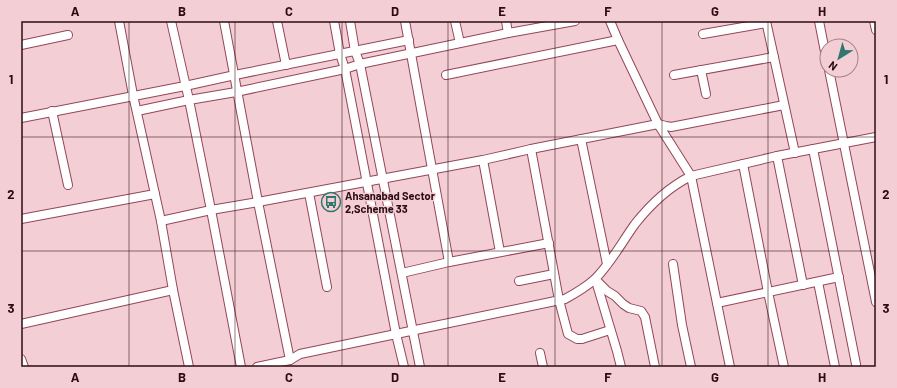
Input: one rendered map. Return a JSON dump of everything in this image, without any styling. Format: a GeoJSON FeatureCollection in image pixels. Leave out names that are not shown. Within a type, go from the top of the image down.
{"type":"FeatureCollection","features":[{"type":"Feature","properties":{"kind":"street"},"geometry":{"type":"LineString","coordinates":[[119,21],[133,95],[161,221],[173,290],[189,367]]}},
{"type":"Feature","properties":{"kind":"street"},"geometry":{"type":"LineString","coordinates":[[171,21],[189,100],[241,367]]}},
{"type":"Feature","properties":{"kind":"street"},"geometry":{"type":"LineString","coordinates":[[224,21],[236,92],[290,360]]}},
{"type":"Feature","properties":{"kind":"street"},"geometry":{"type":"LineString","coordinates":[[277,21],[286,64]]}},
{"type":"Feature","properties":{"kind":"street"},"geometry":{"type":"LineString","coordinates":[[334,21],[340,54],[345,69],[396,334],[404,367]]}},
{"type":"Feature","properties":{"kind":"street"},"geometry":{"type":"LineString","coordinates":[[350,21],[355,51],[360,64],[420,367]]}},
{"type":"Feature","properties":{"kind":"street"},"geometry":{"type":"LineString","coordinates":[[405,21],[449,262]]}},
{"type":"Feature","properties":{"kind":"street"},"geometry":{"type":"LineString","coordinates":[[455,21],[460,43]]}},
{"type":"Feature","properties":{"kind":"street"},"geometry":{"type":"LineString","coordinates":[[506,21],[508,33]]}},
{"type":"Feature","properties":{"kind":"street"},"geometry":{"type":"LineString","coordinates":[[137,112],[189,100],[236,92],[345,69],[360,64],[560,22],[575,21]]}},
{"type":"Feature","properties":{"kind":"street"},"geometry":{"type":"LineString","coordinates":[[610,21],[658,124],[691,176],[730,367]]}},
{"type":"Feature","properties":{"kind":"street"},"geometry":{"type":"LineString","coordinates":[[819,21],[822,38]]}},
{"type":"Feature","properties":{"kind":"street"},"geometry":{"type":"LineString","coordinates":[[874,21],[876,30]]}},
{"type":"Feature","properties":{"kind":"street"},"geometry":{"type":"LineString","coordinates":[[703,34],[766,22],[795,152]]}},
{"type":"Feature","properties":{"kind":"street"},"geometry":{"type":"LineString","coordinates":[[21,45],[68,35]]}},
{"type":"Feature","properties":{"kind":"street"},"geometry":{"type":"LineString","coordinates":[[21,118],[409,40]]}},
{"type":"Feature","properties":{"kind":"street"},"geometry":{"type":"LineString","coordinates":[[446,75],[618,40]]}},
{"type":"Feature","properties":{"kind":"street"},"geometry":{"type":"LineString","coordinates":[[674,75],[774,57]]}},
{"type":"Feature","properties":{"kind":"street"},"geometry":{"type":"LineString","coordinates":[[701,70],[706,94]]}},
{"type":"Feature","properties":{"kind":"street"},"geometry":{"type":"LineString","coordinates":[[831,78],[843,143],[873,270],[876,302]]}},
{"type":"Feature","properties":{"kind":"street"},"geometry":{"type":"LineString","coordinates":[[161,221],[211,210],[483,160],[658,124],[671,127],[784,105]]}},
{"type":"Feature","properties":{"kind":"street"},"geometry":{"type":"LineString","coordinates":[[52,111],[68,185]]}},
{"type":"Feature","properties":{"kind":"street"},"geometry":{"type":"LineString","coordinates":[[257,367],[290,360],[300,354],[565,299],[579,292],[595,279],[636,223],[662,195],[683,180],[691,176],[777,156],[876,137]]}},
{"type":"Feature","properties":{"kind":"street"},"geometry":{"type":"LineString","coordinates":[[581,139],[607,264]]}},
{"type":"Feature","properties":{"kind":"street"},"geometry":{"type":"LineString","coordinates":[[531,149],[559,300],[568,334],[573,337],[582,338],[610,330]]}},
{"type":"Feature","properties":{"kind":"street"},"geometry":{"type":"LineString","coordinates":[[813,149],[856,364]]}},
{"type":"Feature","properties":{"kind":"street"},"geometry":{"type":"LineString","coordinates":[[777,156],[803,285]]}},
{"type":"Feature","properties":{"kind":"street"},"geometry":{"type":"LineString","coordinates":[[483,160],[500,252]]}},
{"type":"Feature","properties":{"kind":"street"},"geometry":{"type":"LineString","coordinates":[[743,164],[784,367]]}},
{"type":"Feature","properties":{"kind":"street"},"geometry":{"type":"LineString","coordinates":[[309,193],[327,287]]}},
{"type":"Feature","properties":{"kind":"street"},"geometry":{"type":"LineString","coordinates":[[21,219],[155,194]]}},
{"type":"Feature","properties":{"kind":"street"},"geometry":{"type":"LineString","coordinates":[[402,273],[449,262],[549,243]]}},
{"type":"Feature","properties":{"kind":"street"},"geometry":{"type":"LineString","coordinates":[[672,264],[682,325],[691,367]]}},
{"type":"Feature","properties":{"kind":"street"},"geometry":{"type":"LineString","coordinates":[[519,281],[554,274]]}},
{"type":"Feature","properties":{"kind":"street"},"geometry":{"type":"LineString","coordinates":[[717,303],[839,277]]}},
{"type":"Feature","properties":{"kind":"street"},"geometry":{"type":"LineString","coordinates":[[595,279],[617,351],[620,367]]}},
{"type":"Feature","properties":{"kind":"street"},"geometry":{"type":"LineString","coordinates":[[595,279],[623,304],[629,308],[641,311],[645,317],[655,367]]}},
{"type":"Feature","properties":{"kind":"street"},"geometry":{"type":"LineString","coordinates":[[818,282],[835,367]]}},
{"type":"Feature","properties":{"kind":"street"},"geometry":{"type":"LineString","coordinates":[[21,324],[173,290]]}},
{"type":"Feature","properties":{"kind":"street"},"geometry":{"type":"LineString","coordinates":[[540,353],[543,367]]}},
{"type":"Feature","properties":{"kind":"street"},"geometry":{"type":"LineString","coordinates":[[21,359],[24,367]]}},
{"type":"Feature","properties":{"kind":"place","name":"Ahsanabad Sector 2,Scheme 33"},"geometry":{"type":"Point","coordinates":[331,202]}}]}
